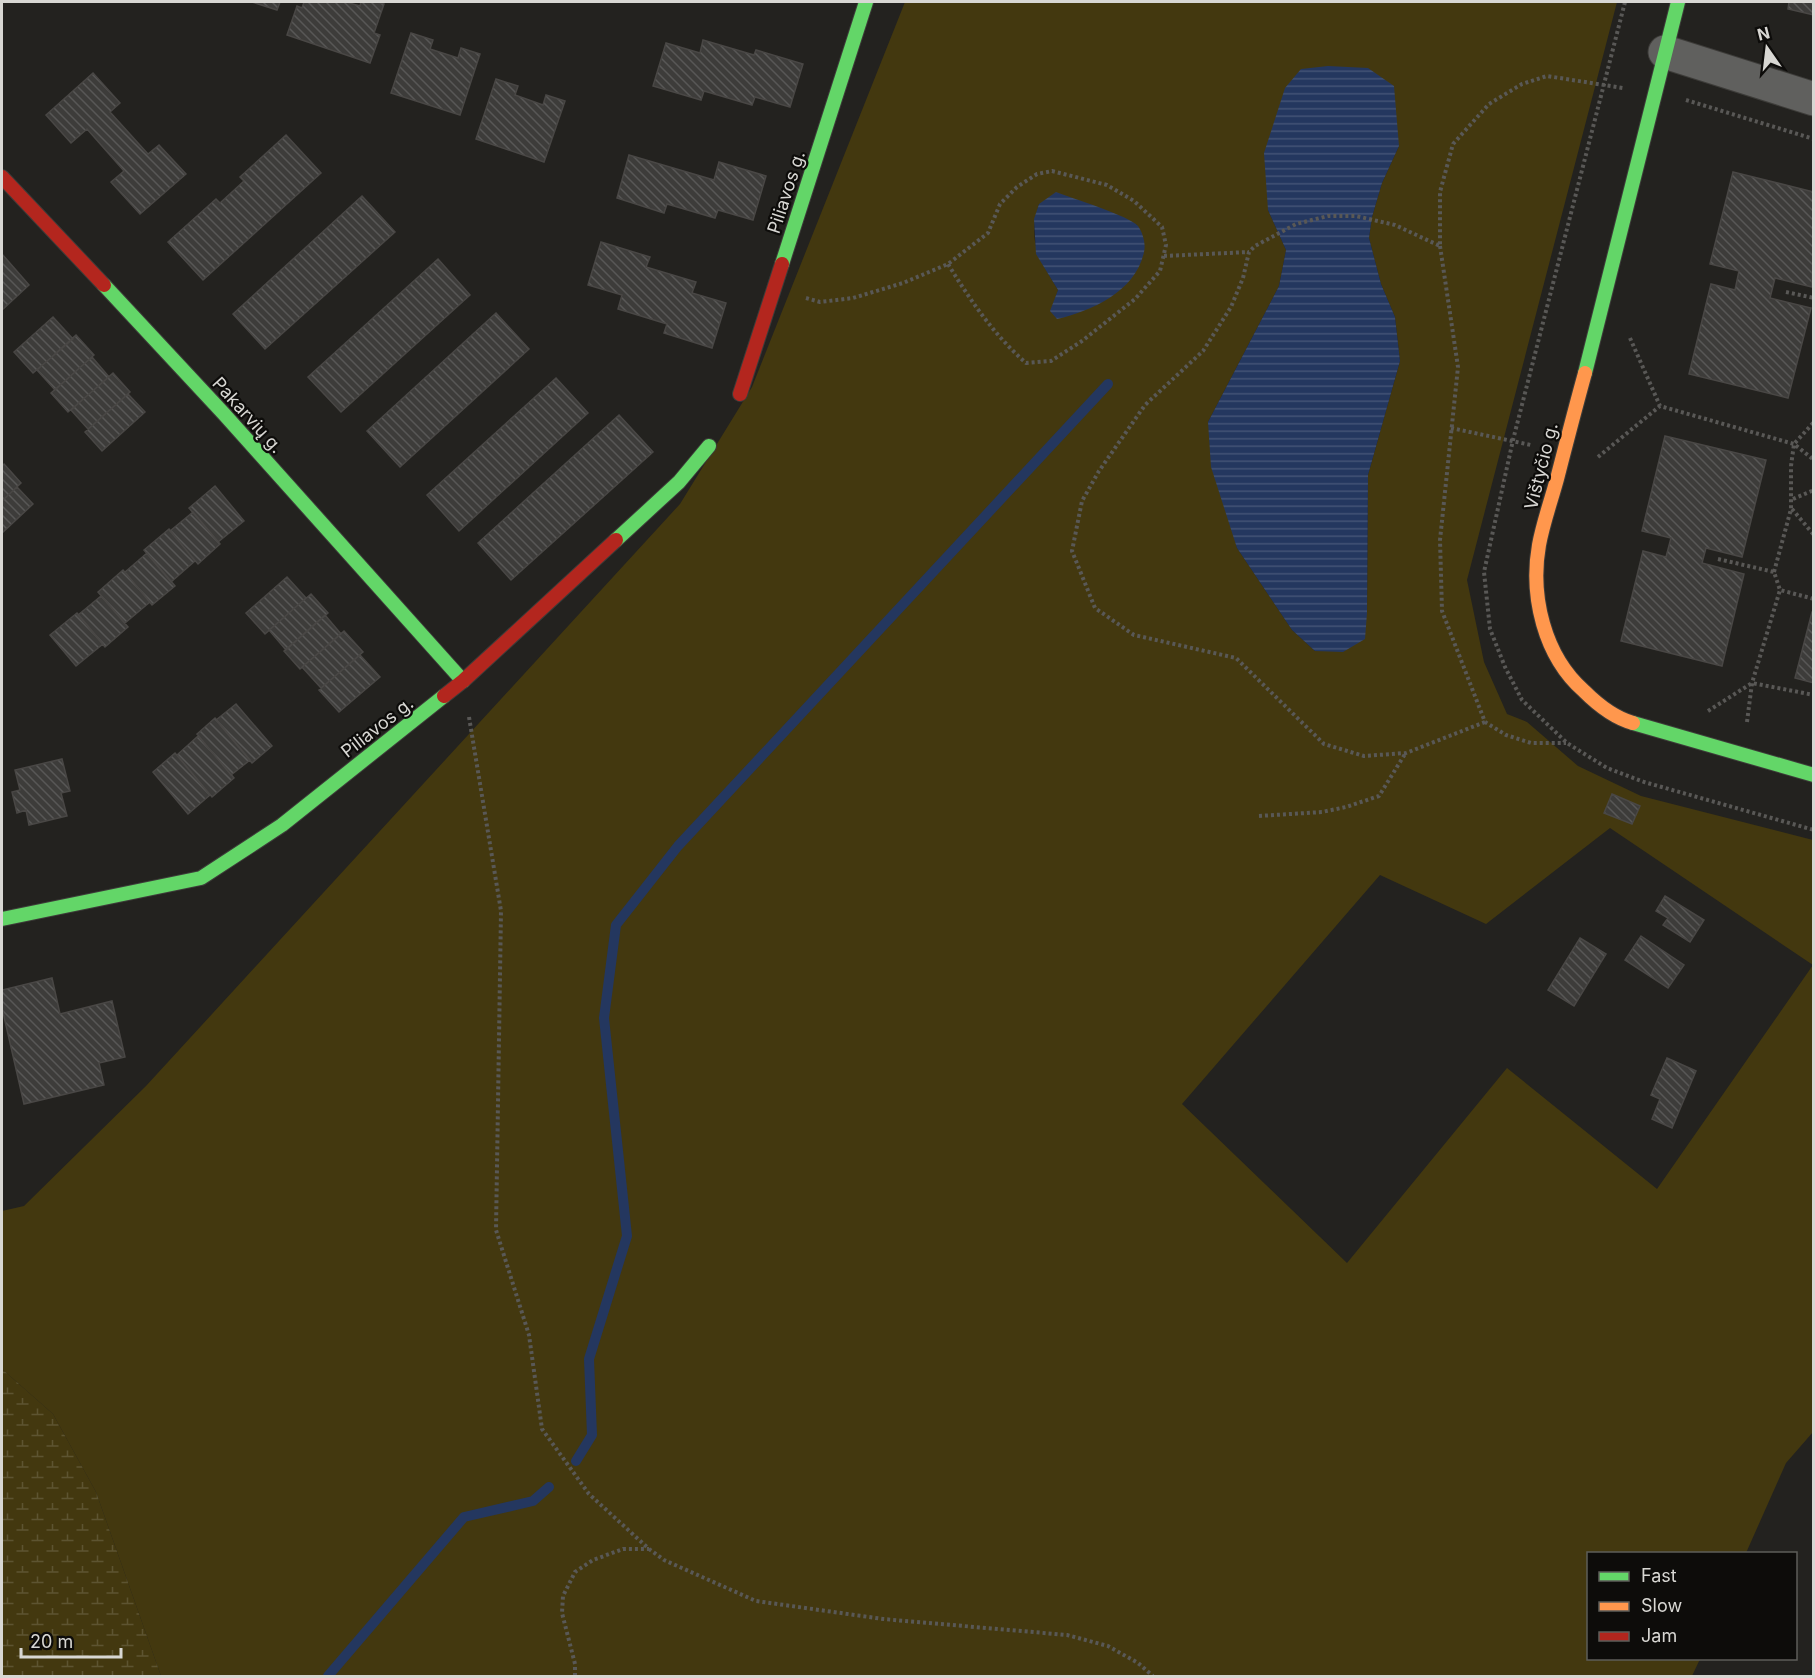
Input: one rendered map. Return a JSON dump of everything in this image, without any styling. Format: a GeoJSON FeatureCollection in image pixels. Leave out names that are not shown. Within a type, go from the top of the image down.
{"type":"FeatureCollection","features":[{"type":"Feature","properties":{"kind":"street","name":"Piliavos g."},"geometry":{"type":"LineString","coordinates":[[740,394],[866,2]]}},
{"type":"Feature","properties":{"kind":"street","name":"Vištyčio g."},"geometry":{"type":"LineString","coordinates":[[1678,2],[1679,56],[1655,93],[1599,319],[1539,545],[1536,579],[1540,616],[1553,649],[1572,680],[1598,704],[1625,721],[1814,775]]}},
{"type":"Feature","properties":{"kind":"street"},"geometry":{"type":"LineString","coordinates":[[1679,56],[1814,99]]}},
{"type":"Feature","properties":{"kind":"street","name":"Pakarvių g."},"geometry":{"type":"LineString","coordinates":[[2,177],[224,414],[464,681]]}},
{"type":"Feature","properties":{"kind":"street","name":"Piliavos g."},"geometry":{"type":"LineString","coordinates":[[2,919],[201,879],[282,825],[464,681],[679,482],[709,446]]}},
{"type":"Feature","properties":{"kind":"path"},"geometry":{"type":"LineString","coordinates":[[1679,56],[1685,100],[1814,139]]}},
{"type":"Feature","properties":{"kind":"path"},"geometry":{"type":"LineString","coordinates":[[1567,743],[1531,743],[1506,735],[1485,722],[1442,611],[1440,540],[1458,367],[1440,246],[1440,192],[1453,144],[1489,104],[1522,84],[1547,76],[1655,93]]}},
{"type":"Feature","properties":{"kind":"path"},"geometry":{"type":"LineString","coordinates":[[773,290],[820,302],[853,298],[903,283],[948,264],[988,233],[1000,204],[1017,187],[1037,174],[1052,171],[1107,185],[1134,201],[1162,227],[1166,245],[1160,271],[1135,299],[1082,341],[1051,360],[1026,363],[974,307],[948,264]]}},
{"type":"Feature","properties":{"kind":"path"},"geometry":{"type":"LineString","coordinates":[[1440,246],[1395,225],[1356,216],[1328,216],[1296,224],[1255,246],[1249,252],[1244,278],[1231,307],[1203,351],[1145,405],[1099,471],[1082,501],[1072,551],[1095,608],[1134,635],[1236,658],[1324,744],[1364,756],[1406,753],[1485,722]]}},
{"type":"Feature","properties":{"kind":"path"},"geometry":{"type":"LineString","coordinates":[[1164,256],[1249,252]]}},
{"type":"Feature","properties":{"kind":"path"},"geometry":{"type":"LineString","coordinates":[[1786,292],[1814,298]]}},
{"type":"Feature","properties":{"kind":"path"},"geometry":{"type":"LineString","coordinates":[[1623,342],[1626,331],[1660,406],[1794,444],[1814,460]]}},
{"type":"Feature","properties":{"kind":"path"},"geometry":{"type":"LineString","coordinates":[[1595,451],[1593,462],[1660,406]]}},
{"type":"Feature","properties":{"kind":"path"},"geometry":{"type":"LineString","coordinates":[[1739,754],[1746,726],[1752,683],[1780,590],[1774,572],[1791,509],[1791,466],[1794,444],[1814,422]]}},
{"type":"Feature","properties":{"kind":"path"},"geometry":{"type":"LineString","coordinates":[[1451,428],[1513,440],[1562,453]]}},
{"type":"Feature","properties":{"kind":"path"},"geometry":{"type":"LineString","coordinates":[[1792,499],[1814,490]]}},
{"type":"Feature","properties":{"kind":"path"},"geometry":{"type":"LineString","coordinates":[[1791,509],[1814,535]]}},
{"type":"Feature","properties":{"kind":"path"},"geometry":{"type":"LineString","coordinates":[[1718,559],[1774,572]]}},
{"type":"Feature","properties":{"kind":"path"},"geometry":{"type":"LineString","coordinates":[[1780,590],[1814,599]]}},
{"type":"Feature","properties":{"kind":"path"},"geometry":{"type":"LineString","coordinates":[[464,681],[501,911],[496,1230],[529,1335],[543,1429],[589,1494],[649,1549],[664,1560],[756,1601],[883,1619],[1068,1635],[1108,1646],[1138,1663],[1153,1677]]}},
{"type":"Feature","properties":{"kind":"path"},"geometry":{"type":"LineString","coordinates":[[1714,717],[1703,714],[1752,683],[1814,695]]}},
{"type":"Feature","properties":{"kind":"path"},"geometry":{"type":"LineString","coordinates":[[1259,816],[1330,810],[1379,796],[1406,753]]}},
{"type":"Feature","properties":{"kind":"path"},"geometry":{"type":"LineString","coordinates":[[575,1677],[575,1664],[562,1613],[563,1596],[575,1572],[593,1560],[623,1549],[649,1549]]}},
{"type":"Feature","properties":{"kind":"green space"},"geometry":{"type":"Polygon","coordinates":[[[905,2],[1617,2],[1467,580],[1484,662],[1507,714],[1527,722],[1578,766],[1641,796],[1813,840],[1813,965],[1813,1432],[1786,1463],[1746,1552],[1587,1552],[1587,1660],[1700,1660],[1692,1676],[161,1676],[96,1492],[53,1414],[2,1369],[2,1211],[24,1206],[146,1086],[680,504],[752,387],[905,2]],[[1399,146],[1268,210],[1286,250],[1279,286],[1208,422],[1237,548],[1292,630],[1315,651],[1367,613],[1368,475],[1400,361],[1395,317],[1381,284],[1369,238],[1372,217],[1382,183],[1399,146]],[[1039,204],[1034,229],[1037,250],[1058,290],[1051,311],[1137,225],[1094,207],[1039,204]],[[1610,828],[1486,924],[1380,875],[1182,1104],[1347,1263],[1507,1068],[1657,1189],[1813,965],[1610,828]]]}},
{"type":"Feature","properties":{"kind":"green space"},"geometry":{"type":"Polygon","coordinates":[[[2,1369],[53,1414],[96,1492],[161,1676],[2,1676],[2,1369]]]}},
{"type":"Feature","properties":{"kind":"water"},"geometry":{"type":"Polygon","coordinates":[[[1328,66],[1368,68],[1394,86],[1399,146],[1382,183],[1372,217],[1369,238],[1381,284],[1395,317],[1400,361],[1368,475],[1365,639],[1343,652],[1315,651],[1292,630],[1237,548],[1211,467],[1208,422],[1279,286],[1286,250],[1268,210],[1264,153],[1285,88],[1301,69],[1328,66]]]}},
{"type":"Feature","properties":{"kind":"water"},"geometry":{"type":"Polygon","coordinates":[[[1056,192],[1133,222],[1141,232],[1145,246],[1139,266],[1122,288],[1098,305],[1057,319],[1050,311],[1058,290],[1036,254],[1034,219],[1039,204],[1056,192]]]}},
{"type":"Feature","properties":{"kind":"building"},"geometry":{"type":"Polygon","coordinates":[[[252,2],[280,2],[277,10],[252,2]]]}},
{"type":"Feature","properties":{"kind":"building"},"geometry":{"type":"Polygon","coordinates":[[[304,2],[346,2],[360,6],[361,2],[384,4],[374,33],[380,35],[370,63],[287,35],[297,6],[302,8],[304,2]]]}},
{"type":"Feature","properties":{"kind":"building"},"geometry":{"type":"Polygon","coordinates":[[[1789,2],[1814,2],[1814,15],[1788,9],[1789,2]]]}},
{"type":"Feature","properties":{"kind":"building"},"geometry":{"type":"Polygon","coordinates":[[[411,33],[433,40],[430,49],[458,58],[461,48],[480,54],[460,115],[391,93],[411,33]]]}},
{"type":"Feature","properties":{"kind":"building"},"geometry":{"type":"Polygon","coordinates":[[[703,40],[754,55],[756,50],[803,64],[790,107],[755,97],[752,105],[704,91],[701,100],[653,86],[666,43],[700,53],[703,40]]]}},
{"type":"Feature","properties":{"kind":"building"},"geometry":{"type":"Polygon","coordinates":[[[93,73],[120,103],[110,112],[148,154],[159,145],[186,174],[140,214],[111,182],[124,171],[87,129],[71,143],[46,115],[93,73]]]}},
{"type":"Feature","properties":{"kind":"building"},"geometry":{"type":"Polygon","coordinates":[[[496,79],[518,86],[515,95],[543,105],[546,95],[565,101],[544,162],[476,139],[496,79]]]}},
{"type":"Feature","properties":{"kind":"building"},"geometry":{"type":"Polygon","coordinates":[[[286,135],[321,173],[203,280],[168,242],[216,199],[220,203],[244,181],[240,177],[286,135]]]}},
{"type":"Feature","properties":{"kind":"building"},"geometry":{"type":"Polygon","coordinates":[[[629,155],[714,180],[719,162],[766,176],[753,220],[718,210],[715,218],[667,204],[664,213],[617,198],[629,155]]]}},
{"type":"Feature","properties":{"kind":"building"},"geometry":{"type":"Polygon","coordinates":[[[1733,172],[1814,192],[1812,287],[1775,278],[1770,298],[1811,308],[1788,398],[1689,374],[1711,284],[1735,290],[1739,271],[1710,264],[1733,172]]]}},
{"type":"Feature","properties":{"kind":"building"},"geometry":{"type":"Polygon","coordinates":[[[362,196],[395,232],[265,349],[233,314],[362,196]]]}},
{"type":"Feature","properties":{"kind":"building"},"geometry":{"type":"Polygon","coordinates":[[[601,242],[650,257],[646,267],[696,282],[692,293],[726,303],[712,348],[664,333],[667,324],[618,309],[622,295],[588,285],[601,242]]]}},
{"type":"Feature","properties":{"kind":"building"},"geometry":{"type":"Polygon","coordinates":[[[2,254],[29,285],[2,310],[2,254]]]}},
{"type":"Feature","properties":{"kind":"building"},"geometry":{"type":"Polygon","coordinates":[[[438,259],[470,295],[341,412],[308,377],[438,259]]]}},
{"type":"Feature","properties":{"kind":"building"},"geometry":{"type":"Polygon","coordinates":[[[496,313],[529,349],[400,467],[367,431],[496,313]]]}},
{"type":"Feature","properties":{"kind":"building"},"geometry":{"type":"Polygon","coordinates":[[[53,317],[73,339],[33,373],[14,352],[53,317]]]}},
{"type":"Feature","properties":{"kind":"building"},"geometry":{"type":"Polygon","coordinates":[[[76,335],[94,355],[55,390],[37,370],[76,335]]]}},
{"type":"Feature","properties":{"kind":"building"},"geometry":{"type":"Polygon","coordinates":[[[92,357],[109,377],[68,412],[51,393],[92,357]]]}},
{"type":"Feature","properties":{"kind":"building"},"geometry":{"type":"Polygon","coordinates":[[[113,373],[130,392],[88,429],[71,410],[113,373]]]}},
{"type":"Feature","properties":{"kind":"building"},"geometry":{"type":"Polygon","coordinates":[[[556,378],[588,413],[459,531],[427,495],[556,378]]]}},
{"type":"Feature","properties":{"kind":"building"},"geometry":{"type":"Polygon","coordinates":[[[128,394],[145,412],[102,451],[85,432],[128,394]]]}},
{"type":"Feature","properties":{"kind":"building"},"geometry":{"type":"Polygon","coordinates":[[[619,415],[653,452],[511,580],[478,543],[619,415]]]}},
{"type":"Feature","properties":{"kind":"building"},"geometry":{"type":"Polygon","coordinates":[[[1665,436],[1766,460],[1742,557],[1706,548],[1702,563],[1744,574],[1722,666],[1621,641],[1643,551],[1666,557],[1671,538],[1642,531],[1665,436]]]}},
{"type":"Feature","properties":{"kind":"building"},"geometry":{"type":"Polygon","coordinates":[[[4,464],[21,483],[2,501],[2,466],[4,464]]]}},
{"type":"Feature","properties":{"kind":"building"},"geometry":{"type":"Polygon","coordinates":[[[215,486],[244,521],[218,542],[189,508],[215,486]]]}},
{"type":"Feature","properties":{"kind":"building"},"geometry":{"type":"Polygon","coordinates":[[[17,487],[33,504],[2,533],[2,501],[17,487]]]}},
{"type":"Feature","properties":{"kind":"building"},"geometry":{"type":"Polygon","coordinates":[[[193,512],[220,544],[198,564],[170,531],[193,512]]]}},
{"type":"Feature","properties":{"kind":"building"},"geometry":{"type":"Polygon","coordinates":[[[169,529],[195,561],[171,582],[144,550],[169,529]]]}},
{"type":"Feature","properties":{"kind":"building"},"geometry":{"type":"Polygon","coordinates":[[[147,553],[175,586],[152,605],[125,572],[147,553]]]}},
{"type":"Feature","properties":{"kind":"building"},"geometry":{"type":"Polygon","coordinates":[[[123,570],[150,602],[125,623],[98,592],[123,570]]]}},
{"type":"Feature","properties":{"kind":"building"},"geometry":{"type":"Polygon","coordinates":[[[287,577],[306,598],[265,634],[246,613],[287,577]]]}},
{"type":"Feature","properties":{"kind":"building"},"geometry":{"type":"Polygon","coordinates":[[[311,594],[328,613],[286,650],[269,630],[311,594]]]}},
{"type":"Feature","properties":{"kind":"building"},"geometry":{"type":"Polygon","coordinates":[[[101,596],[128,627],[105,647],[78,615],[101,596]]]}},
{"type":"Feature","properties":{"kind":"building"},"geometry":{"type":"Polygon","coordinates":[[[1812,612],[1814,612],[1814,683],[1795,678],[1812,612]]]}},
{"type":"Feature","properties":{"kind":"building"},"geometry":{"type":"Polygon","coordinates":[[[77,613],[103,644],[76,666],[50,635],[77,613]]]}},
{"type":"Feature","properties":{"kind":"building"},"geometry":{"type":"Polygon","coordinates":[[[325,615],[341,634],[300,669],[284,651],[325,615]]]}},
{"type":"Feature","properties":{"kind":"building"},"geometry":{"type":"Polygon","coordinates":[[[344,631],[363,652],[321,688],[302,667],[344,631]]]}},
{"type":"Feature","properties":{"kind":"building"},"geometry":{"type":"Polygon","coordinates":[[[360,655],[380,677],[339,712],[319,690],[360,655]]]}},
{"type":"Feature","properties":{"kind":"building"},"geometry":{"type":"Polygon","coordinates":[[[236,704],[272,746],[252,763],[216,720],[236,704]]]}},
{"type":"Feature","properties":{"kind":"building"},"geometry":{"type":"Polygon","coordinates":[[[215,718],[250,760],[231,775],[197,734],[215,718]]]}},
{"type":"Feature","properties":{"kind":"building"},"geometry":{"type":"Polygon","coordinates":[[[198,736],[234,778],[212,797],[177,755],[198,736]]]}},
{"type":"Feature","properties":{"kind":"building"},"geometry":{"type":"Polygon","coordinates":[[[175,753],[210,795],[188,814],[153,772],[175,753]]]}},
{"type":"Feature","properties":{"kind":"building"},"geometry":{"type":"Polygon","coordinates":[[[62,759],[70,791],[61,793],[67,816],[29,825],[26,810],[17,813],[12,792],[20,790],[15,770],[62,759]]]}},
{"type":"Feature","properties":{"kind":"building"},"geometry":{"type":"Polygon","coordinates":[[[1612,794],[1640,806],[1632,824],[1604,813],[1612,794]]]}},
{"type":"Feature","properties":{"kind":"building"},"geometry":{"type":"Polygon","coordinates":[[[1665,896],[1704,920],[1690,942],[1663,925],[1668,918],[1656,911],[1665,896]]]}},
{"type":"Feature","properties":{"kind":"building"},"geometry":{"type":"Polygon","coordinates":[[[1641,936],[1684,965],[1668,988],[1625,960],[1641,936]]]}},
{"type":"Feature","properties":{"kind":"building"},"geometry":{"type":"Polygon","coordinates":[[[1580,938],[1606,954],[1574,1006],[1548,990],[1580,938]]]}},
{"type":"Feature","properties":{"kind":"building"},"geometry":{"type":"Polygon","coordinates":[[[52,978],[60,1014],[112,1001],[125,1057],[99,1063],[104,1085],[24,1104],[2,1008],[2,990],[52,978]]]}},
{"type":"Feature","properties":{"kind":"building"},"geometry":{"type":"Polygon","coordinates":[[[1667,1058],[1696,1071],[1672,1128],[1652,1119],[1660,1099],[1651,1095],[1667,1058]]]}},
{"type":"Feature","properties":{"kind":"waterway"},"geometry":{"type":"LineString","coordinates":[[576,1461],[592,1435],[589,1359],[627,1236],[604,1018],[616,925],[678,846],[1108,384]]}},
{"type":"Feature","properties":{"kind":"waterway"},"geometry":{"type":"LineString","coordinates":[[328,1676],[464,1517],[533,1501],[549,1487]]}},
{"type":"Feature","properties":{"kind":"traffic: fast"},"geometry":{"type":"LineString","coordinates":[[782,264],[866,2]]}},
{"type":"Feature","properties":{"kind":"traffic: fast"},"geometry":{"type":"LineString","coordinates":[[1585,373],[1678,2]]}},
{"type":"Feature","properties":{"kind":"traffic: fast"},"geometry":{"type":"LineString","coordinates":[[104,285],[224,414],[463,681]]}},
{"type":"Feature","properties":{"kind":"traffic: fast"},"geometry":{"type":"LineString","coordinates":[[616,540],[679,482],[709,446]]}},
{"type":"Feature","properties":{"kind":"traffic: fast"},"geometry":{"type":"LineString","coordinates":[[2,919],[201,878],[282,825],[444,696]]}},
{"type":"Feature","properties":{"kind":"traffic: fast"},"geometry":{"type":"LineString","coordinates":[[1633,723],[1814,775]]}},
{"type":"Feature","properties":{"kind":"traffic: slow"},"geometry":{"type":"LineString","coordinates":[[1585,373],[1539,545],[1537,564],[1539,604],[1550,643],[1570,677],[1600,706],[1633,723]]}},
{"type":"Feature","properties":{"kind":"traffic: jam"},"geometry":{"type":"LineString","coordinates":[[2,177],[104,285]]}},
{"type":"Feature","properties":{"kind":"traffic: jam"},"geometry":{"type":"LineString","coordinates":[[740,394],[782,264]]}},
{"type":"Feature","properties":{"kind":"traffic: jam"},"geometry":{"type":"LineString","coordinates":[[444,696],[616,540]]}}]}
